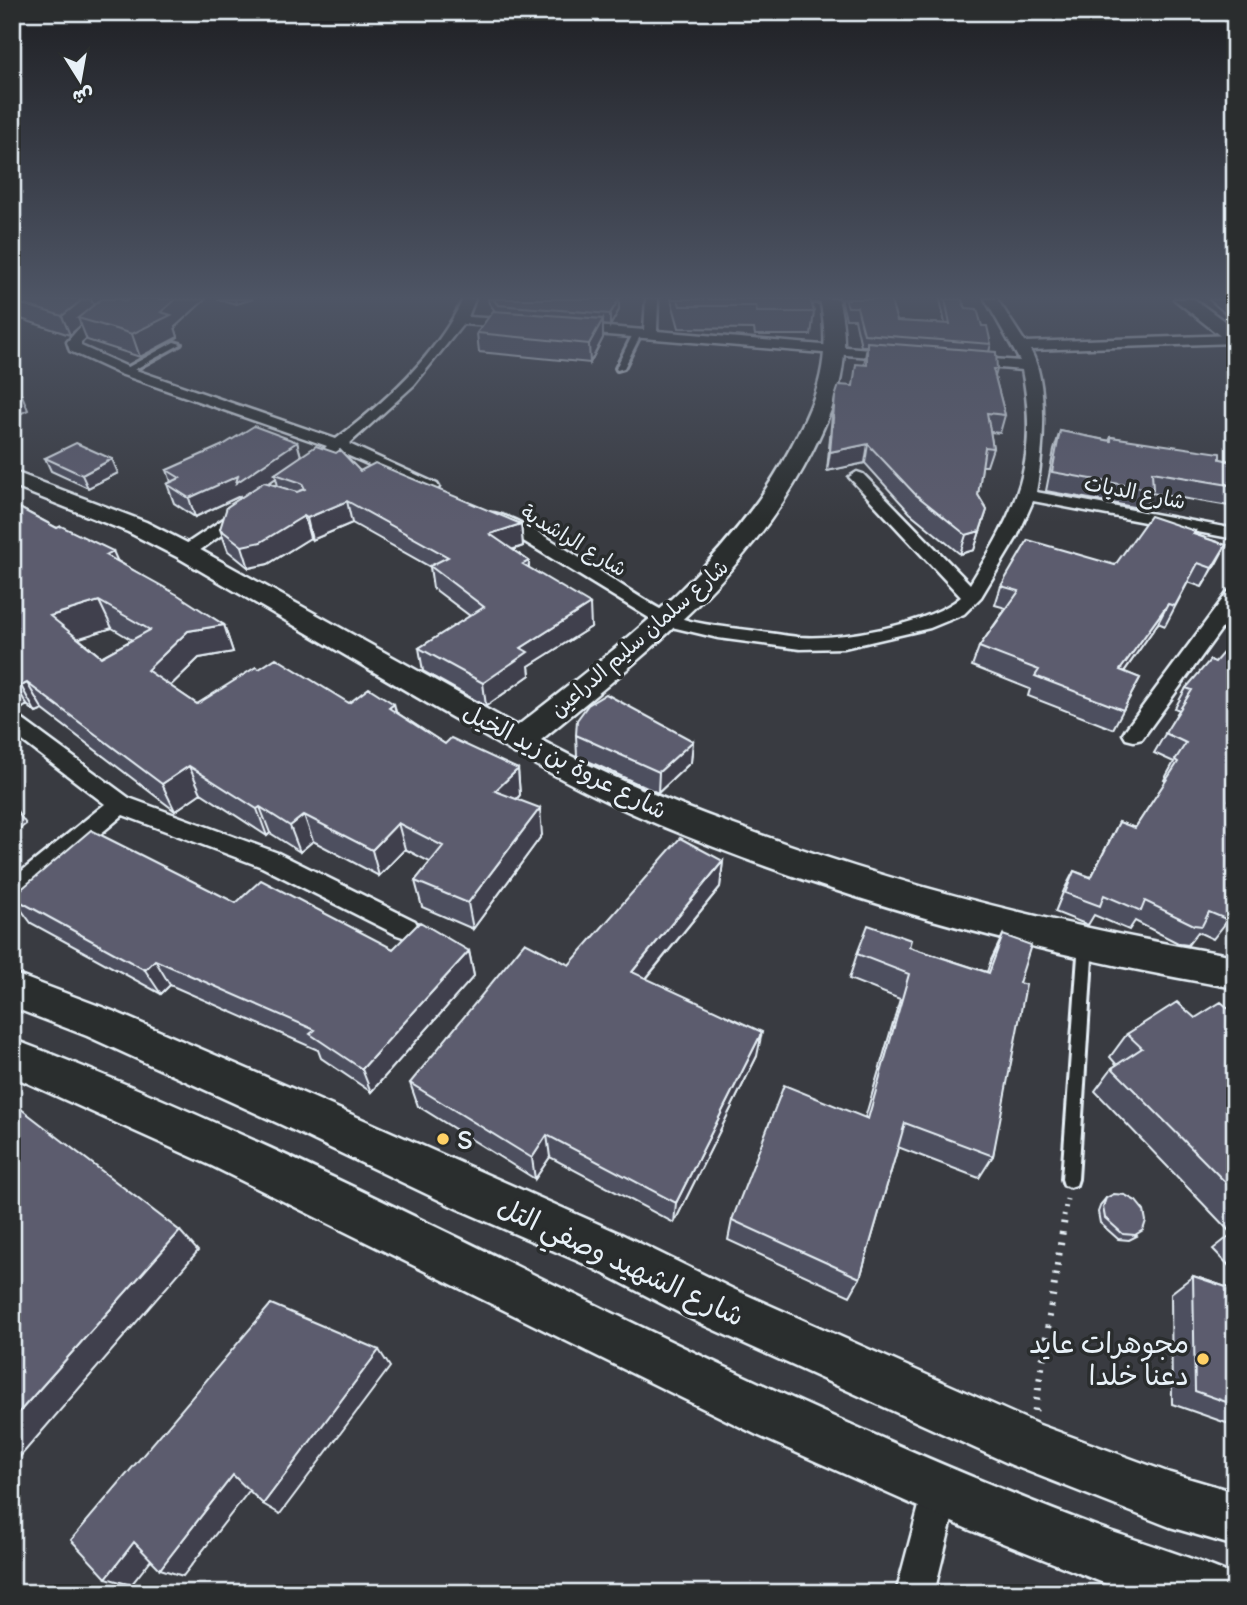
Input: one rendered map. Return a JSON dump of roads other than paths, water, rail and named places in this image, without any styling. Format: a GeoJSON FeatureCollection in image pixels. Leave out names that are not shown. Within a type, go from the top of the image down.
{"type":"FeatureCollection","features":[{"type":"Feature","properties":{"kind":"street"},"geometry":{"type":"LineString","coordinates":[[133,374],[338,445],[442,493]]}},
{"type":"Feature","properties":{"kind":"street"},"geometry":{"type":"LineString","coordinates":[[317,460],[338,445],[415,374]]}},
{"type":"Feature","properties":{"kind":"street","name":"شارع سلمان سليم الدراعين"},"geometry":{"type":"LineString","coordinates":[[519,741],[666,620],[722,568],[748,538],[779,494],[822,406],[834,374]]}},
{"type":"Feature","properties":{"kind":"street"},"geometry":{"type":"LineString","coordinates":[[666,620],[760,639],[800,643],[844,642],[923,624],[957,610],[972,597],[993,563],[1027,495],[1035,457],[1037,430],[1031,374]]}},
{"type":"Feature","properties":{"kind":"street"},"geometry":{"type":"LineString","coordinates":[[858,477],[972,597]]}},
{"type":"Feature","properties":{"kind":"street","name":"شارع عروة بن زيد الخيل"},"geometry":{"type":"LineString","coordinates":[[12,478],[138,527],[519,741],[589,779],[668,815],[742,843],[904,897],[1169,961],[1235,972]]}},
{"type":"Feature","properties":{"kind":"street","name":"شارع الديات"},"geometry":{"type":"LineString","coordinates":[[1027,495],[1235,534]]}},
{"type":"Feature","properties":{"kind":"street"},"geometry":{"type":"LineString","coordinates":[[186,552],[259,499]]}},
{"type":"Feature","properties":{"kind":"street","name":"شارع الراشدية"},"geometry":{"type":"LineString","coordinates":[[476,509],[531,537],[666,620]]}},
{"type":"Feature","properties":{"kind":"street"},"geometry":{"type":"LineString","coordinates":[[1134,734],[1235,596]]}},
{"type":"Feature","properties":{"kind":"street"},"geometry":{"type":"LineString","coordinates":[[12,722],[121,804],[270,860],[406,928]]}},
{"type":"Feature","properties":{"kind":"street"},"geometry":{"type":"LineString","coordinates":[[12,893],[121,804]]}},
{"type":"Feature","properties":{"kind":"street","name":"شارع الشهيد وصفي التل"},"geometry":{"type":"LineString","coordinates":[[12,990],[101,1024],[297,1111],[605,1250],[716,1306],[1030,1447],[1170,1500],[1235,1518]]}},
{"type":"Feature","properties":{"kind":"street"},"geometry":{"type":"LineString","coordinates":[[12,1056],[178,1128],[705,1383],[941,1491],[1107,1560],[1208,1593]]}},
{"type":"Feature","properties":{"kind":"street"},"geometry":{"type":"LineString","coordinates":[[915,1593],[941,1491]]}},
{"type":"Feature","properties":{"kind":"lane"},"geometry":{"type":"LineString","coordinates":[[1070,1179],[1086,942]]}},
{"type":"Feature","properties":{"kind":"place","name":"S"},"geometry":{"type":"Point","coordinates":[443,1139]}},
{"type":"Feature","properties":{"kind":"place","name":"مجوهرات عايد دعنا خلدا"},"geometry":{"type":"Point","coordinates":[1203,1359]}}]}
